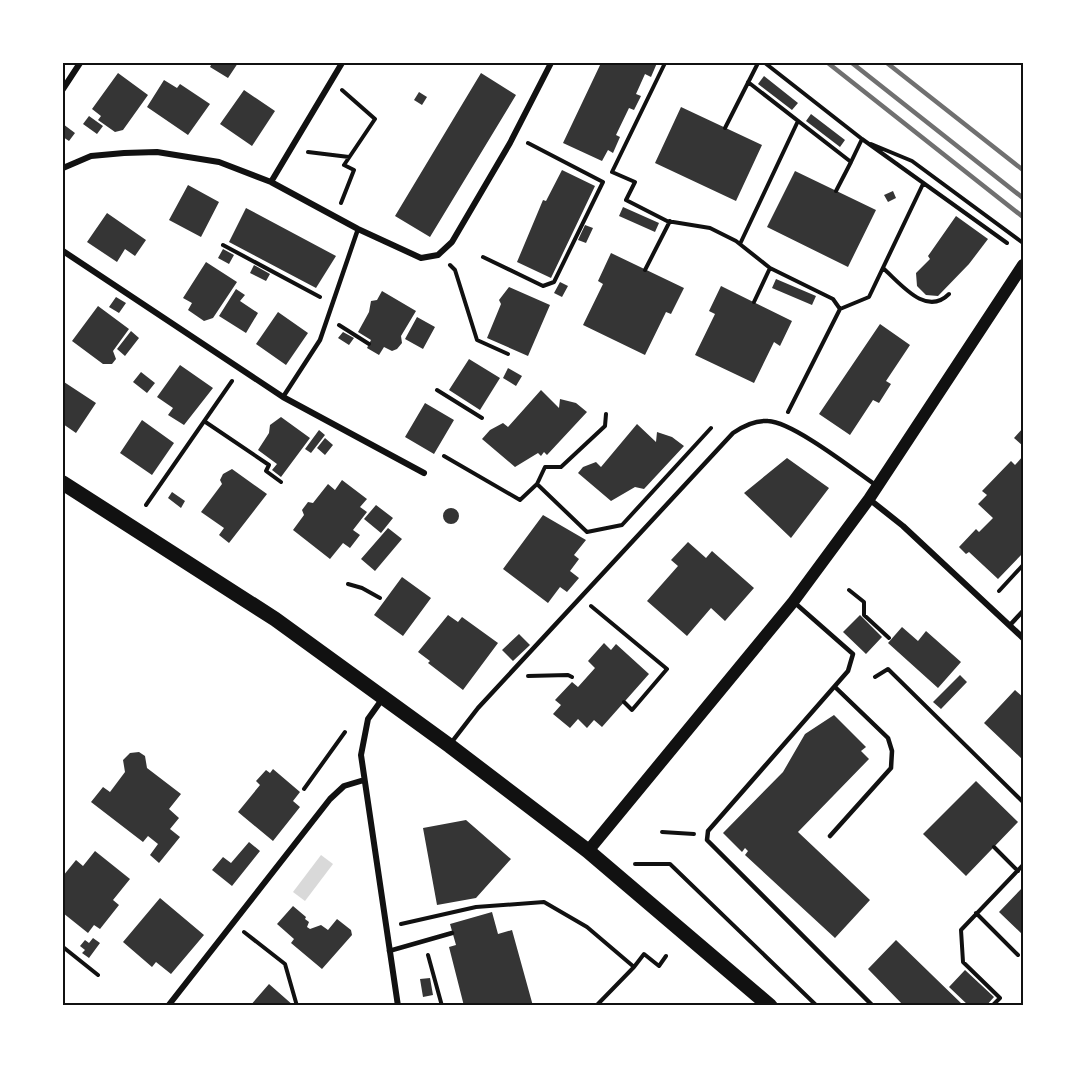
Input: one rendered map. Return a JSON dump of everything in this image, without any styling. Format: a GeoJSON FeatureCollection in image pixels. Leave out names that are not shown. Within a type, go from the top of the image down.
{"type":"FeatureCollection","features":[{"type":"Feature","properties":{"kind":"main road"},"geometry":{"type":"LineString","coordinates":[[588,850],[793,602],[878,486],[1023,265]]}},
{"type":"Feature","properties":{"kind":"main road"},"geometry":{"type":"LineString","coordinates":[[63,483],[275,619],[450,746],[588,850],[770,1006]]}},
{"type":"Feature","properties":{"kind":"street"},"geometry":{"type":"LineString","coordinates":[[63,89],[80,63]]}},
{"type":"Feature","properties":{"kind":"street"},"geometry":{"type":"LineString","coordinates":[[271,182],[342,63]]}},
{"type":"Feature","properties":{"kind":"street"},"geometry":{"type":"LineString","coordinates":[[63,168],[91,156],[158,152],[219,162],[271,182],[358,230],[420,258],[438,255],[452,242],[514,135],[551,63]]}},
{"type":"Feature","properties":{"kind":"street"},"geometry":{"type":"LineString","coordinates":[[63,251],[283,397],[424,473]]}},
{"type":"Feature","properties":{"kind":"street"},"geometry":{"type":"LineString","coordinates":[[869,499],[903,526],[1023,638]]}},
{"type":"Feature","properties":{"kind":"street"},"geometry":{"type":"LineString","coordinates":[[383,698],[364,730],[361,754],[398,1006]]}},
{"type":"Feature","properties":{"kind":"street"},"geometry":{"type":"LineString","coordinates":[[168,1006],[330,799],[344,786],[364,780]]}},
{"type":"Feature","properties":{"kind":"lane"},"geometry":{"type":"LineString","coordinates":[[283,397],[320,340],[358,230]]}},
{"type":"Feature","properties":{"kind":"lane"},"geometry":{"type":"LineString","coordinates":[[450,746],[478,708],[733,433],[744,426],[770,420],[782,424],[878,486]]}},
{"type":"Feature","properties":{"kind":"lane"},"geometry":{"type":"LineString","coordinates":[[793,602],[853,654],[848,671],[707,835],[710,843],[873,1006]]}},
{"type":"Feature","properties":{"kind":"lane"},"geometry":{"type":"LineString","coordinates":[[1010,626],[1023,611]]}},
{"type":"Feature","properties":{"kind":"lane"},"geometry":{"type":"LineString","coordinates":[[830,836],[891,768],[892,751],[888,738],[836,687]]}},
{"type":"Feature","properties":{"kind":"lane"},"geometry":{"type":"LineString","coordinates":[[389,951],[452,933]]}},
{"type":"Feature","properties":{"kind":"path"},"geometry":{"type":"LineString","coordinates":[[665,63],[612,172],[635,182],[626,200],[670,221],[710,228],[740,244],[770,268],[833,298],[840,309]]}},
{"type":"Feature","properties":{"kind":"path"},"geometry":{"type":"LineString","coordinates":[[724,128],[758,63]]}},
{"type":"Feature","properties":{"kind":"path"},"geometry":{"type":"LineString","coordinates":[[765,63],[863,140],[1007,243]]}},
{"type":"Feature","properties":{"kind":"path"},"geometry":{"type":"LineString","coordinates":[[333,80],[375,119],[344,165],[354,170],[337,218]]}},
{"type":"Feature","properties":{"kind":"path"},"geometry":{"type":"LineString","coordinates":[[748,82],[850,162]]}},
{"type":"Feature","properties":{"kind":"path"},"geometry":{"type":"LineString","coordinates":[[740,244],[798,121]]}},
{"type":"Feature","properties":{"kind":"path"},"geometry":{"type":"LineString","coordinates":[[483,257],[543,286],[554,282],[603,182],[514,135]]}},
{"type":"Feature","properties":{"kind":"path"},"geometry":{"type":"LineString","coordinates":[[837,191],[863,140]]}},
{"type":"Feature","properties":{"kind":"path"},"geometry":{"type":"LineString","coordinates":[[863,140],[912,161],[1023,243]]}},
{"type":"Feature","properties":{"kind":"path"},"geometry":{"type":"LineString","coordinates":[[292,147],[299,152],[349,157]]}},
{"type":"Feature","properties":{"kind":"path"},"geometry":{"type":"LineString","coordinates":[[782,424],[840,309],[869,297],[923,184]]}},
{"type":"Feature","properties":{"kind":"path"},"geometry":{"type":"LineString","coordinates":[[645,270],[670,221]]}},
{"type":"Feature","properties":{"kind":"path"},"geometry":{"type":"LineString","coordinates":[[223,244],[333,304]]}},
{"type":"Feature","properties":{"kind":"path"},"geometry":{"type":"LineString","coordinates":[[438,255],[455,270],[477,340],[508,354]]}},
{"type":"Feature","properties":{"kind":"path"},"geometry":{"type":"LineString","coordinates":[[754,302],[770,268]]}},
{"type":"Feature","properties":{"kind":"path"},"geometry":{"type":"LineString","coordinates":[[883,268],[917,298],[933,303],[949,294]]}},
{"type":"Feature","properties":{"kind":"path"},"geometry":{"type":"LineString","coordinates":[[329,319],[369,344]]}},
{"type":"Feature","properties":{"kind":"path"},"geometry":{"type":"LineString","coordinates":[[146,505],[241,368]]}},
{"type":"Feature","properties":{"kind":"path"},"geometry":{"type":"LineString","coordinates":[[437,390],[482,418]]}},
{"type":"Feature","properties":{"kind":"path"},"geometry":{"type":"LineString","coordinates":[[444,456],[520,500],[537,484],[545,467],[561,467],[605,426],[606,414]]}},
{"type":"Feature","properties":{"kind":"path"},"geometry":{"type":"LineString","coordinates":[[204,422],[269,465],[266,471],[281,482]]}},
{"type":"Feature","properties":{"kind":"path"},"geometry":{"type":"LineString","coordinates":[[537,484],[587,532],[622,525],[711,428]]}},
{"type":"Feature","properties":{"kind":"path"},"geometry":{"type":"LineString","coordinates":[[999,591],[1023,565]]}},
{"type":"Feature","properties":{"kind":"path"},"geometry":{"type":"LineString","coordinates":[[348,584],[362,588],[380,598]]}},
{"type":"Feature","properties":{"kind":"path"},"geometry":{"type":"LineString","coordinates":[[849,590],[864,602],[864,615],[889,638]]}},
{"type":"Feature","properties":{"kind":"path"},"geometry":{"type":"LineString","coordinates":[[580,598],[667,669],[632,710],[624,702]]}},
{"type":"Feature","properties":{"kind":"path"},"geometry":{"type":"LineString","coordinates":[[514,669],[521,676],[568,675],[572,677]]}},
{"type":"Feature","properties":{"kind":"path"},"geometry":{"type":"LineString","coordinates":[[875,677],[888,669],[1023,802]]}},
{"type":"Feature","properties":{"kind":"path"},"geometry":{"type":"LineString","coordinates":[[304,789],[345,732]]}},
{"type":"Feature","properties":{"kind":"path"},"geometry":{"type":"LineString","coordinates":[[662,832],[707,835]]}},
{"type":"Feature","properties":{"kind":"path"},"geometry":{"type":"LineString","coordinates":[[994,847],[1017,871]]}},
{"type":"Feature","properties":{"kind":"path"},"geometry":{"type":"LineString","coordinates":[[670,864],[817,1006]]}},
{"type":"Feature","properties":{"kind":"path"},"geometry":{"type":"LineString","coordinates":[[992,1006],[1000,998],[963,962],[961,930],[1023,865]]}},
{"type":"Feature","properties":{"kind":"path"},"geometry":{"type":"LineString","coordinates":[[399,925],[476,907],[544,902],[587,927],[634,967]]}},
{"type":"Feature","properties":{"kind":"path"},"geometry":{"type":"LineString","coordinates":[[976,914],[1018,955]]}},
{"type":"Feature","properties":{"kind":"path"},"geometry":{"type":"LineString","coordinates":[[232,923],[285,964],[297,1006]]}},
{"type":"Feature","properties":{"kind":"path"},"geometry":{"type":"LineString","coordinates":[[424,941],[442,1006]]}},
{"type":"Feature","properties":{"kind":"path"},"geometry":{"type":"LineString","coordinates":[[63,947],[98,975]]}},
{"type":"Feature","properties":{"kind":"path"},"geometry":{"type":"LineString","coordinates":[[596,1006],[644,954],[659,966],[666,956]]}},
{"type":"Feature","properties":{"kind":"shaded area"},"geometry":{"type":"Polygon","coordinates":[[[321,855],[333,864],[305,901],[293,892],[321,855]]]}},
{"type":"Feature","properties":{"kind":"building"},"geometry":{"type":"Polygon","coordinates":[[[212,63],[238,63],[228,78],[210,67],[212,63]]]}},
{"type":"Feature","properties":{"kind":"building"},"geometry":{"type":"Polygon","coordinates":[[[601,63],[657,63],[651,77],[645,74],[636,94],[641,96],[634,110],[629,108],[616,135],[620,137],[613,153],[608,150],[602,161],[563,143],[601,63]]]}},
{"type":"Feature","properties":{"kind":"building"},"geometry":{"type":"Polygon","coordinates":[[[118,73],[148,95],[123,130],[115,132],[98,120],[101,116],[92,109],[118,73]]]}},
{"type":"Feature","properties":{"kind":"building"},"geometry":{"type":"Polygon","coordinates":[[[481,73],[516,95],[430,237],[395,216],[481,73]]]}},
{"type":"Feature","properties":{"kind":"building"},"geometry":{"type":"Polygon","coordinates":[[[764,76],[798,103],[792,110],[758,84],[764,76]]]}},
{"type":"Feature","properties":{"kind":"building"},"geometry":{"type":"Polygon","coordinates":[[[164,80],[177,88],[180,84],[210,104],[188,135],[147,107],[164,80]]]}},
{"type":"Feature","properties":{"kind":"building"},"geometry":{"type":"Polygon","coordinates":[[[244,90],[275,111],[252,146],[220,124],[244,90]]]}},
{"type":"Feature","properties":{"kind":"building"},"geometry":{"type":"Polygon","coordinates":[[[419,92],[427,97],[422,105],[414,100],[419,92]]]}},
{"type":"Feature","properties":{"kind":"building"},"geometry":{"type":"Polygon","coordinates":[[[681,107],[762,145],[736,201],[655,163],[681,107]]]}},
{"type":"Feature","properties":{"kind":"building"},"geometry":{"type":"Polygon","coordinates":[[[811,114],[845,140],[840,147],[806,121],[811,114]]]}},
{"type":"Feature","properties":{"kind":"building"},"geometry":{"type":"Polygon","coordinates":[[[89,116],[103,126],[97,134],[83,124],[89,116]]]}},
{"type":"Feature","properties":{"kind":"building"},"geometry":{"type":"Polygon","coordinates":[[[63,124],[75,133],[69,141],[63,137],[63,124]]]}},
{"type":"Feature","properties":{"kind":"building"},"geometry":{"type":"Polygon","coordinates":[[[562,170],[595,186],[551,278],[517,262],[543,200],[546,201],[562,170]]]}},
{"type":"Feature","properties":{"kind":"building"},"geometry":{"type":"Polygon","coordinates":[[[795,171],[876,210],[848,267],[767,227],[795,171]]]}},
{"type":"Feature","properties":{"kind":"building"},"geometry":{"type":"Polygon","coordinates":[[[188,185],[219,202],[201,237],[169,220],[188,185]]]}},
{"type":"Feature","properties":{"kind":"building"},"geometry":{"type":"Polygon","coordinates":[[[893,191],[896,198],[888,202],[884,195],[893,191]]]}},
{"type":"Feature","properties":{"kind":"building"},"geometry":{"type":"Polygon","coordinates":[[[623,207],[659,223],[655,232],[619,216],[623,207]]]}},
{"type":"Feature","properties":{"kind":"building"},"geometry":{"type":"Polygon","coordinates":[[[246,208],[336,256],[316,288],[229,242],[246,208]]]}},
{"type":"Feature","properties":{"kind":"building"},"geometry":{"type":"Polygon","coordinates":[[[107,213],[146,240],[135,256],[125,249],[117,262],[87,242],[107,213]]]}},
{"type":"Feature","properties":{"kind":"building"},"geometry":{"type":"Polygon","coordinates":[[[956,216],[988,239],[969,264],[938,296],[926,295],[917,286],[916,273],[930,259],[928,256],[956,216]]]}},
{"type":"Feature","properties":{"kind":"building"},"geometry":{"type":"Polygon","coordinates":[[[585,225],[593,228],[586,243],[578,240],[585,225]]]}},
{"type":"Feature","properties":{"kind":"building"},"geometry":{"type":"Polygon","coordinates":[[[223,249],[234,255],[229,264],[218,258],[223,249]]]}},
{"type":"Feature","properties":{"kind":"building"},"geometry":{"type":"Polygon","coordinates":[[[611,253],[684,288],[671,314],[666,312],[645,355],[583,325],[603,284],[598,281],[611,253]]]}},
{"type":"Feature","properties":{"kind":"building"},"geometry":{"type":"Polygon","coordinates":[[[206,262],[237,282],[213,318],[204,321],[188,310],[192,303],[183,298],[206,262]]]}},
{"type":"Feature","properties":{"kind":"building"},"geometry":{"type":"Polygon","coordinates":[[[254,265],[270,274],[266,281],[250,273],[254,265]]]}},
{"type":"Feature","properties":{"kind":"building"},"geometry":{"type":"Polygon","coordinates":[[[776,279],[816,296],[812,305],[772,288],[776,279]]]}},
{"type":"Feature","properties":{"kind":"building"},"geometry":{"type":"Polygon","coordinates":[[[560,282],[568,286],[562,297],[554,293],[560,282]]]}},
{"type":"Feature","properties":{"kind":"building"},"geometry":{"type":"Polygon","coordinates":[[[721,286],[792,321],[780,346],[774,342],[754,383],[695,355],[715,314],[709,311],[721,286]]]}},
{"type":"Feature","properties":{"kind":"building"},"geometry":{"type":"Polygon","coordinates":[[[509,287],[550,305],[528,356],[487,338],[501,304],[499,300],[509,287]]]}},
{"type":"Feature","properties":{"kind":"building"},"geometry":{"type":"Polygon","coordinates":[[[236,289],[245,295],[240,301],[258,313],[246,333],[219,316],[236,289]]]}},
{"type":"Feature","properties":{"kind":"building"},"geometry":{"type":"Polygon","coordinates":[[[382,291],[416,311],[401,336],[402,343],[397,349],[392,351],[384,347],[379,355],[367,348],[371,340],[358,332],[369,312],[371,301],[377,300],[382,291]]]}},
{"type":"Feature","properties":{"kind":"building"},"geometry":{"type":"Polygon","coordinates":[[[116,297],[126,303],[119,313],[109,307],[116,297]]]}},
{"type":"Feature","properties":{"kind":"building"},"geometry":{"type":"Polygon","coordinates":[[[98,306],[129,329],[113,351],[116,359],[112,364],[103,364],[72,341],[98,306]]]}},
{"type":"Feature","properties":{"kind":"building"},"geometry":{"type":"Polygon","coordinates":[[[278,312],[308,333],[286,365],[256,344],[278,312]]]}},
{"type":"Feature","properties":{"kind":"building"},"geometry":{"type":"Polygon","coordinates":[[[417,317],[435,327],[423,349],[405,339],[417,317]]]}},
{"type":"Feature","properties":{"kind":"building"},"geometry":{"type":"Polygon","coordinates":[[[880,324],[910,345],[886,381],[891,384],[879,403],[873,400],[850,435],[819,414],[880,324]]]}},
{"type":"Feature","properties":{"kind":"building"},"geometry":{"type":"Polygon","coordinates":[[[131,331],[139,338],[125,356],[117,349],[131,331]]]}},
{"type":"Feature","properties":{"kind":"building"},"geometry":{"type":"Polygon","coordinates":[[[343,332],[354,338],[349,345],[338,338],[343,332]]]}},
{"type":"Feature","properties":{"kind":"building"},"geometry":{"type":"Polygon","coordinates":[[[469,359],[500,378],[480,410],[449,390],[469,359]]]}},
{"type":"Feature","properties":{"kind":"building"},"geometry":{"type":"Polygon","coordinates":[[[180,365],[213,388],[184,425],[168,415],[173,408],[157,397],[180,365]]]}},
{"type":"Feature","properties":{"kind":"building"},"geometry":{"type":"Polygon","coordinates":[[[508,368],[522,376],[516,386],[503,378],[508,368]]]}},
{"type":"Feature","properties":{"kind":"building"},"geometry":{"type":"Polygon","coordinates":[[[141,372],[155,383],[147,393],[133,382],[141,372]]]}},
{"type":"Feature","properties":{"kind":"building"},"geometry":{"type":"Polygon","coordinates":[[[64,382],[96,403],[76,433],[63,424],[64,382]]]}},
{"type":"Feature","properties":{"kind":"building"},"geometry":{"type":"Polygon","coordinates":[[[541,390],[559,408],[560,399],[576,403],[587,412],[547,455],[544,452],[541,456],[538,453],[515,467],[482,439],[490,430],[503,423],[508,427],[541,390]]]}},
{"type":"Feature","properties":{"kind":"building"},"geometry":{"type":"Polygon","coordinates":[[[425,403],[454,420],[434,454],[405,437],[425,403]]]}},
{"type":"Feature","properties":{"kind":"building"},"geometry":{"type":"Polygon","coordinates":[[[281,417],[310,438],[281,477],[272,470],[277,464],[258,450],[269,433],[270,425],[281,417]]]}},
{"type":"Feature","properties":{"kind":"building"},"geometry":{"type":"Polygon","coordinates":[[[142,420],[174,443],[152,475],[120,453],[142,420]]]}},
{"type":"Feature","properties":{"kind":"building"},"geometry":{"type":"Polygon","coordinates":[[[637,424],[656,442],[657,432],[672,437],[684,446],[644,489],[635,487],[611,501],[578,473],[583,467],[596,462],[601,467],[637,424]]]}},
{"type":"Feature","properties":{"kind":"building"},"geometry":{"type":"Polygon","coordinates":[[[1023,428],[1023,446],[1014,438],[1023,428]]]}},
{"type":"Feature","properties":{"kind":"building"},"geometry":{"type":"Polygon","coordinates":[[[319,430],[325,435],[311,453],[305,449],[319,430]]]}},
{"type":"Feature","properties":{"kind":"building"},"geometry":{"type":"Polygon","coordinates":[[[325,438],[333,445],[325,455],[317,448],[325,438]]]}},
{"type":"Feature","properties":{"kind":"building"},"geometry":{"type":"Polygon","coordinates":[[[1023,456],[1023,553],[998,579],[969,552],[966,554],[959,547],[976,529],[979,532],[993,518],[978,504],[987,495],[982,491],[1011,461],[1015,465],[1023,456]]]}},
{"type":"Feature","properties":{"kind":"building"},"geometry":{"type":"Polygon","coordinates":[[[787,458],[829,488],[791,538],[744,493],[787,458]]]}},
{"type":"Feature","properties":{"kind":"building"},"geometry":{"type":"Polygon","coordinates":[[[232,469],[267,494],[229,543],[219,535],[224,528],[201,512],[222,484],[220,480],[223,474],[232,469]]]}},
{"type":"Feature","properties":{"kind":"building"},"geometry":{"type":"Polygon","coordinates":[[[342,480],[367,499],[360,507],[367,512],[353,530],[360,535],[350,548],[343,543],[330,559],[293,530],[304,515],[302,510],[308,502],[313,503],[328,484],[335,490],[342,480]]]}},
{"type":"Feature","properties":{"kind":"building"},"geometry":{"type":"Polygon","coordinates":[[[172,492],[185,501],[181,508],[168,498],[172,492]]]}},
{"type":"Feature","properties":{"kind":"building"},"geometry":{"type":"Polygon","coordinates":[[[376,505],[393,518],[381,533],[364,519],[376,505]]]}},
{"type":"Feature","properties":{"kind":"building"},"geometry":{"type":"Polygon","coordinates":[[[448,508],[454,508],[459,516],[457,522],[448,524],[443,519],[443,513],[448,508]]]}},
{"type":"Feature","properties":{"kind":"building"},"geometry":{"type":"Polygon","coordinates":[[[543,515],[586,540],[574,555],[579,559],[570,571],[579,578],[567,592],[560,587],[548,603],[503,569],[543,515]]]}},
{"type":"Feature","properties":{"kind":"building"},"geometry":{"type":"Polygon","coordinates":[[[388,528],[402,539],[375,571],[361,559],[388,528]]]}},
{"type":"Feature","properties":{"kind":"building"},"geometry":{"type":"Polygon","coordinates":[[[688,542],[706,558],[712,551],[754,588],[725,621],[711,608],[687,636],[647,601],[678,566],[671,560],[688,542]]]}},
{"type":"Feature","properties":{"kind":"building"},"geometry":{"type":"Polygon","coordinates":[[[402,577],[431,598],[403,636],[374,615],[402,577]]]}},
{"type":"Feature","properties":{"kind":"building"},"geometry":{"type":"Polygon","coordinates":[[[448,615],[458,622],[462,617],[498,643],[463,690],[428,663],[430,661],[418,652],[448,615]]]}},
{"type":"Feature","properties":{"kind":"building"},"geometry":{"type":"Polygon","coordinates":[[[860,615],[882,637],[866,654],[843,632],[860,615]]]}},
{"type":"Feature","properties":{"kind":"building"},"geometry":{"type":"Polygon","coordinates":[[[902,627],[918,641],[926,631],[961,662],[938,688],[888,643],[902,627]]]}},
{"type":"Feature","properties":{"kind":"building"},"geometry":{"type":"Polygon","coordinates":[[[519,634],[530,645],[513,661],[502,650],[519,634]]]}},
{"type":"Feature","properties":{"kind":"building"},"geometry":{"type":"Polygon","coordinates":[[[604,643],[611,650],[616,644],[649,674],[602,727],[594,720],[587,728],[578,719],[570,728],[553,714],[561,705],[555,700],[572,682],[578,687],[595,668],[588,661],[604,643]]]}},
{"type":"Feature","properties":{"kind":"building"},"geometry":{"type":"Polygon","coordinates":[[[960,675],[967,682],[941,709],[933,702],[960,675]]]}},
{"type":"Feature","properties":{"kind":"building"},"geometry":{"type":"Polygon","coordinates":[[[1015,690],[1023,697],[1023,760],[984,723],[1015,690]]]}},
{"type":"Feature","properties":{"kind":"building"},"geometry":{"type":"Polygon","coordinates":[[[834,715],[866,747],[861,751],[869,759],[798,832],[870,900],[835,938],[745,855],[748,851],[745,848],[742,852],[723,833],[783,772],[805,734],[834,715]]]}},
{"type":"Feature","properties":{"kind":"building"},"geometry":{"type":"Polygon","coordinates":[[[139,752],[145,756],[147,768],[181,794],[169,809],[179,818],[170,829],[180,837],[159,863],[150,855],[158,844],[148,836],[143,842],[91,802],[103,787],[110,792],[125,772],[123,760],[130,753],[139,752]]]}},
{"type":"Feature","properties":{"kind":"building"},"geometry":{"type":"Polygon","coordinates":[[[273,769],[300,792],[293,801],[300,807],[273,841],[238,812],[260,785],[256,781],[266,770],[270,773],[273,769]]]}},
{"type":"Feature","properties":{"kind":"building"},"geometry":{"type":"Polygon","coordinates":[[[976,781],[1018,822],[966,876],[923,834],[976,781]]]}},
{"type":"Feature","properties":{"kind":"building"},"geometry":{"type":"Polygon","coordinates":[[[466,820],[511,859],[476,898],[437,905],[423,828],[466,820]]]}},
{"type":"Feature","properties":{"kind":"building"},"geometry":{"type":"Polygon","coordinates":[[[249,842],[260,851],[232,886],[212,870],[223,857],[231,863],[249,842]]]}},
{"type":"Feature","properties":{"kind":"building"},"geometry":{"type":"Polygon","coordinates":[[[95,851],[130,879],[113,900],[119,905],[100,929],[94,925],[88,933],[63,913],[63,876],[76,860],[83,866],[95,851]]]}},
{"type":"Feature","properties":{"kind":"building"},"geometry":{"type":"Polygon","coordinates":[[[1023,887],[1023,935],[999,912],[1023,887]]]}},
{"type":"Feature","properties":{"kind":"building"},"geometry":{"type":"Polygon","coordinates":[[[160,898],[204,935],[171,974],[156,962],[152,967],[123,942],[160,898]]]}},
{"type":"Feature","properties":{"kind":"building"},"geometry":{"type":"Polygon","coordinates":[[[293,906],[306,917],[305,919],[309,922],[307,927],[310,929],[321,925],[328,930],[337,919],[351,930],[352,935],[322,969],[291,943],[294,939],[277,924],[293,906]]]}},
{"type":"Feature","properties":{"kind":"building"},"geometry":{"type":"Polygon","coordinates":[[[492,912],[498,934],[512,930],[533,1006],[464,1006],[449,947],[456,945],[450,924],[492,912]]]}},
{"type":"Feature","properties":{"kind":"building"},"geometry":{"type":"Polygon","coordinates":[[[93,938],[100,943],[89,958],[82,953],[85,950],[80,946],[85,940],[89,943],[93,938]]]}},
{"type":"Feature","properties":{"kind":"building"},"geometry":{"type":"Polygon","coordinates":[[[896,940],[964,1006],[904,1006],[868,969],[896,940]]]}},
{"type":"Feature","properties":{"kind":"building"},"geometry":{"type":"Polygon","coordinates":[[[965,970],[994,997],[986,1006],[969,1006],[949,987],[965,970]]]}},
{"type":"Feature","properties":{"kind":"building"},"geometry":{"type":"Polygon","coordinates":[[[430,978],[433,995],[423,997],[420,979],[430,978]]]}},
{"type":"Feature","properties":{"kind":"building"},"geometry":{"type":"Polygon","coordinates":[[[269,984],[294,1006],[250,1006],[269,984]]]}},
{"type":"Feature","properties":{"kind":"railway"},"geometry":{"type":"LineString","coordinates":[[828,63],[1023,217]]}},
{"type":"Feature","properties":{"kind":"railway"},"geometry":{"type":"LineString","coordinates":[[852,63],[1023,198]]}},
{"type":"Feature","properties":{"kind":"railway"},"geometry":{"type":"LineString","coordinates":[[887,63],[1023,170]]}}]}
